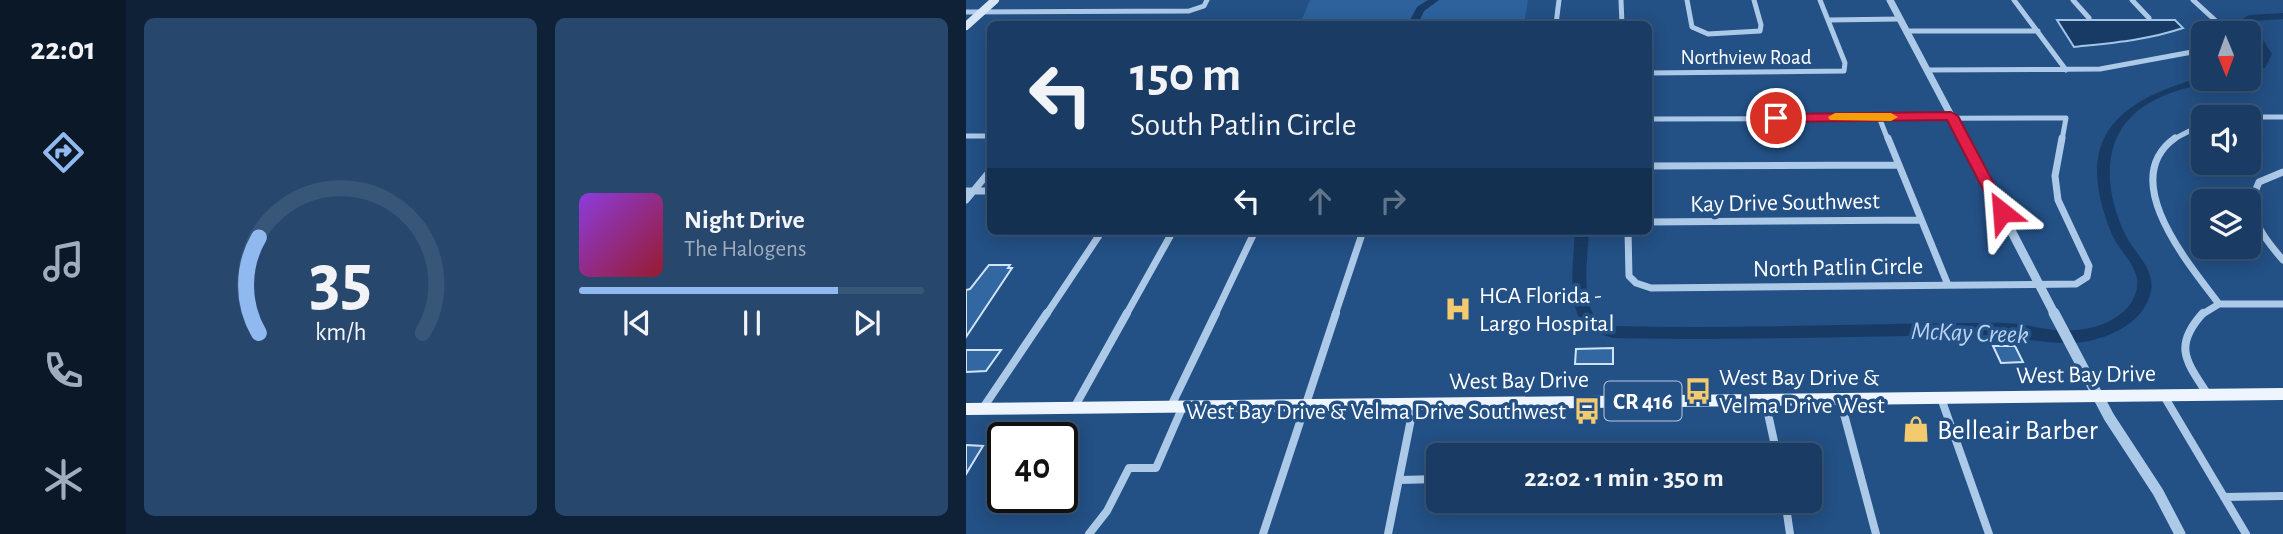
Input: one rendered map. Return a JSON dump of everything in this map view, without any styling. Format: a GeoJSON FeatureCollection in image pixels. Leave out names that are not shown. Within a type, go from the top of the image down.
{"type":"FeatureCollection","features":[{"type":"Feature","properties":{"kind":"main road"},"geometry":{"type":"LineString","coordinates":[[968,13],[984,0]]}},
{"type":"Feature","properties":{"kind":"main road"},"geometry":{"type":"LineString","coordinates":[[966,26],[995,0]]}},
{"type":"Feature","properties":{"kind":"main road","name":"West Bay Drive"},"geometry":{"type":"LineString","coordinates":[[966,409],[2283,394]]}},
{"type":"Feature","properties":{"kind":"street"},"geometry":{"type":"LineString","coordinates":[[968,13],[1198,9],[1207,0]]}},
{"type":"Feature","properties":{"kind":"street"},"geometry":{"type":"LineString","coordinates":[[1556,21],[1559,0]]}},
{"type":"Feature","properties":{"kind":"street"},"geometry":{"type":"LineString","coordinates":[[1621,0],[1622,21]]}},
{"type":"Feature","properties":{"kind":"street"},"geometry":{"type":"LineString","coordinates":[[1687,0],[1692,27],[1699,32],[1753,33],[1760,31],[1761,25],[1754,0]]}},
{"type":"Feature","properties":{"kind":"street"},"geometry":{"type":"LineString","coordinates":[[1821,0],[1828,20],[1900,19]]}},
{"type":"Feature","properties":{"kind":"street"},"geometry":{"type":"LineString","coordinates":[[1890,0],[2099,396],[2158,492],[2180,534]]}},
{"type":"Feature","properties":{"kind":"street"},"geometry":{"type":"LineString","coordinates":[[2014,0],[2066,70]]}},
{"type":"Feature","properties":{"kind":"street"},"geometry":{"type":"LineString","coordinates":[[2073,0],[2089,18]]}},
{"type":"Feature","properties":{"kind":"street"},"geometry":{"type":"LineString","coordinates":[[2132,0],[2149,18]]}},
{"type":"Feature","properties":{"kind":"street"},"geometry":{"type":"LineString","coordinates":[[2193,0],[2217,21]]}},
{"type":"Feature","properties":{"kind":"street","name":"Northview Road"},"geometry":{"type":"LineString","coordinates":[[1652,73],[1844,71],[1845,63],[1828,20]]}},
{"type":"Feature","properties":{"kind":"street"},"geometry":{"type":"LineString","coordinates":[[1907,32],[2038,31]]}},
{"type":"Feature","properties":{"kind":"street"},"geometry":{"type":"LineString","coordinates":[[1927,70],[2100,69],[2191,52]]}},
{"type":"Feature","properties":{"kind":"street"},"geometry":{"type":"LineString","coordinates":[[1652,119],[1951,116]]}},
{"type":"Feature","properties":{"kind":"street","name":"North Patlin Circle"},"geometry":{"type":"LineString","coordinates":[[1628,235],[1629,276],[1636,283],[1651,288],[2077,284],[2086,278],[2089,272],[2087,260],[2062,213],[2055,191],[2056,159],[2063,141],[2066,118],[1951,116]]}},
{"type":"Feature","properties":{"kind":"street"},"geometry":{"type":"LineString","coordinates":[[1878,117],[1948,285]]}},
{"type":"Feature","properties":{"kind":"street"},"geometry":{"type":"LineString","coordinates":[[2261,117],[2283,117]]}},
{"type":"Feature","properties":{"kind":"street"},"geometry":{"type":"LineString","coordinates":[[2191,128],[2163,149],[2151,172],[2152,191],[2166,228],[2220,304]]}},
{"type":"Feature","properties":{"kind":"street"},"geometry":{"type":"LineString","coordinates":[[966,136],[987,136]]}},
{"type":"Feature","properties":{"kind":"street"},"geometry":{"type":"LineString","coordinates":[[1652,166],[1899,164]]}},
{"type":"Feature","properties":{"kind":"street"},"geometry":{"type":"LineString","coordinates":[[2283,172],[2259,182],[2251,210],[2257,227],[2283,260]]}},
{"type":"Feature","properties":{"kind":"street"},"geometry":{"type":"LineString","coordinates":[[966,200],[970,191],[987,174]]}},
{"type":"Feature","properties":{"kind":"street","name":"Kay Drive Southwest"},"geometry":{"type":"LineString","coordinates":[[1652,222],[1921,220]]}},
{"type":"Feature","properties":{"kind":"street"},"geometry":{"type":"LineString","coordinates":[[982,409],[1099,235]]}},
{"type":"Feature","properties":{"kind":"street"},"geometry":{"type":"LineString","coordinates":[[1074,408],[1171,235]]}},
{"type":"Feature","properties":{"kind":"street"},"geometry":{"type":"LineString","coordinates":[[1089,534],[1107,511],[1129,468],[1156,468],[1177,406],[1253,235]]}},
{"type":"Feature","properties":{"kind":"street"},"geometry":{"type":"LineString","coordinates":[[1263,534],[1362,235]]}},
{"type":"Feature","properties":{"kind":"street"},"geometry":{"type":"LineString","coordinates":[[2208,395],[2186,361],[2183,350],[2202,313],[2210,306],[2220,304],[2283,304]]}},
{"type":"Feature","properties":{"kind":"street"},"geometry":{"type":"LineString","coordinates":[[2164,396],[2246,534]]}},
{"type":"Feature","properties":{"kind":"street"},"geometry":{"type":"LineString","coordinates":[[1941,398],[1989,534]]}},
{"type":"Feature","properties":{"kind":"street"},"geometry":{"type":"LineString","coordinates":[[1839,399],[1876,534]]}},
{"type":"Feature","properties":{"kind":"street"},"geometry":{"type":"LineString","coordinates":[[1765,400],[1774,443]]}},
{"type":"Feature","properties":{"kind":"street"},"geometry":{"type":"LineString","coordinates":[[1388,534],[1414,404]]}},
{"type":"Feature","properties":{"kind":"street"},"geometry":{"type":"LineString","coordinates":[[1399,480],[1426,479]]}},
{"type":"Feature","properties":{"kind":"street"},"geometry":{"type":"LineString","coordinates":[[2224,497],[2283,496]]}},
{"type":"Feature","properties":{"kind":"street"},"geometry":{"type":"LineString","coordinates":[[1786,513],[1790,534]]}},
{"type":"Feature","properties":{"kind":"shaded area"},"geometry":{"type":"Polygon","coordinates":[[[1310,0],[1528,0],[1524,21],[1301,21],[1310,0]]]}},
{"type":"Feature","properties":{"kind":"shaded area"},"geometry":{"type":"Polygon","coordinates":[[[2057,20],[2175,20],[2183,28],[2143,38],[2074,47],[2057,20]]]}},
{"type":"Feature","properties":{"kind":"building"},"geometry":{"type":"Polygon","coordinates":[[[989,265],[1010,265],[1008,268],[1012,268],[966,337],[966,290],[970,289],[989,265]]]}},
{"type":"Feature","properties":{"kind":"building"},"geometry":{"type":"Polygon","coordinates":[[[1993,346],[2015,346],[2023,362],[2001,363],[1993,346]]]}},
{"type":"Feature","properties":{"kind":"building"},"geometry":{"type":"Polygon","coordinates":[[[1613,348],[1613,364],[1575,364],[1576,349],[1613,348]]]}},
{"type":"Feature","properties":{"kind":"building"},"geometry":{"type":"Polygon","coordinates":[[[966,350],[1001,350],[986,371],[966,372],[966,350]]]}},
{"type":"Feature","properties":{"kind":"building"},"geometry":{"type":"Polygon","coordinates":[[[966,445],[983,446],[966,474],[966,445]]]}},
{"type":"Feature","properties":{"kind":"waterway","name":"McKay Creek"},"geometry":{"type":"LineString","coordinates":[[1414,21],[1420,9],[1434,0]]}},
{"type":"Feature","properties":{"kind":"waterway","name":"McKay Creek"},"geometry":{"type":"LineString","coordinates":[[2249,21],[2249,18],[2283,16]]}},
{"type":"Feature","properties":{"kind":"waterway","name":"McKay Creek"},"geometry":{"type":"LineString","coordinates":[[2261,44],[2267,54],[2261,66]]}},
{"type":"Feature","properties":{"kind":"waterway","name":"McKay Creek"},"geometry":{"type":"LineString","coordinates":[[1582,235],[1582,306],[1592,323],[1613,332],[1985,329],[2065,337],[2094,333],[2108,329],[2127,318],[2138,306],[2144,288],[2142,273],[2118,233],[2107,201],[2103,173],[2105,149],[2114,129],[2129,112],[2150,99],[2191,84]]}},
{"type":"Feature","properties":{"kind":"slow traffic"},"geometry":{"type":"LineString","coordinates":[[1835,117],[1891,117]]}},
{"type":"Feature","properties":{"kind":"place","name":"HCA Florida - Largo Hospital"},"geometry":{"type":"Point","coordinates":[1458,309]}},
{"type":"Feature","properties":{"kind":"place","name":"West Bay Drive & Velma Drive West"},"geometry":{"type":"Point","coordinates":[1698,391]}},
{"type":"Feature","properties":{"kind":"place","name":"West Bay Drive & Velma Drive Southwest"},"geometry":{"type":"Point","coordinates":[1587,411]}},
{"type":"Feature","properties":{"kind":"place","name":"Belleair Barber"},"geometry":{"type":"Point","coordinates":[1916,429]}},
{"type":"Feature","properties":{"kind":"route"},"geometry":{"type":"LineString","coordinates":[[1776,118],[1951,116],[2002,212]]}}]}
